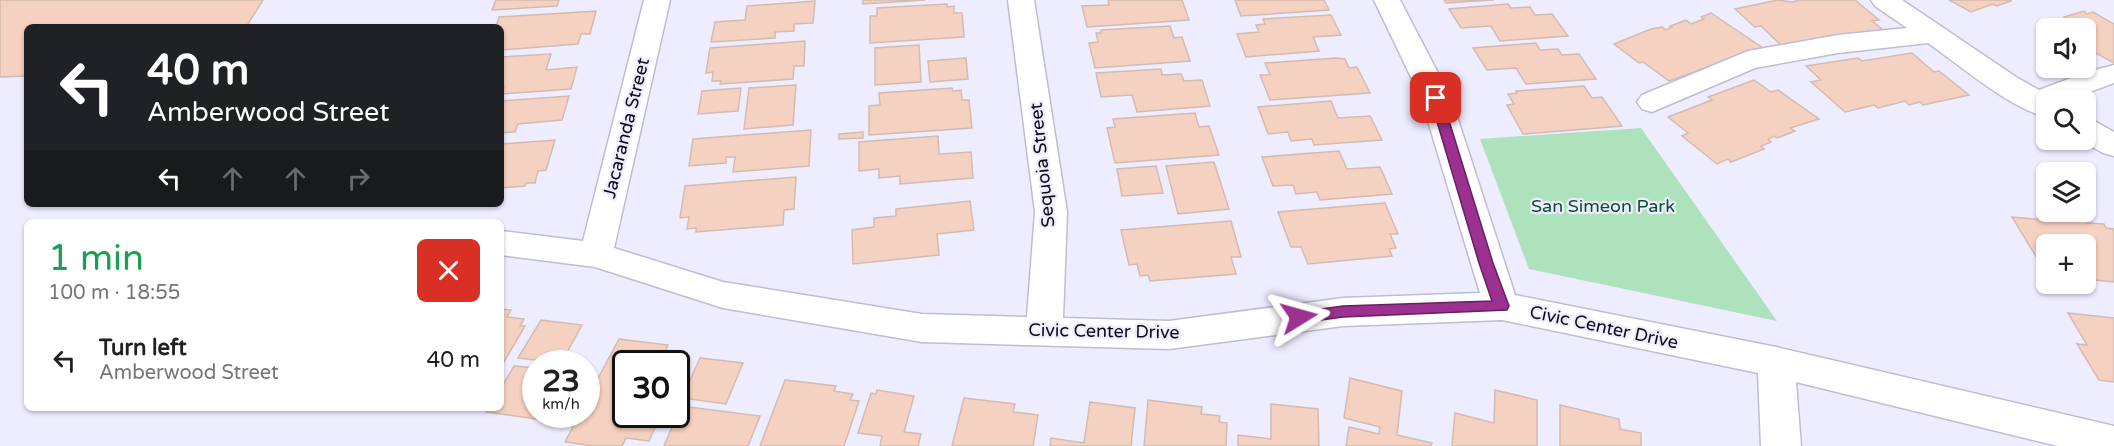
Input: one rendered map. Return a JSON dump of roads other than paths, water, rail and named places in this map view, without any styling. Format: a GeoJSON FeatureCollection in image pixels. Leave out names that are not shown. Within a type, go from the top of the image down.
{"type":"FeatureCollection","features":[{"type":"Feature","properties":{"kind":"street","name":"Jacaranda Street"},"geometry":{"type":"LineString","coordinates":[[596,255],[657,0]]}},
{"type":"Feature","properties":{"kind":"street","name":"Sequoia Street"},"geometry":{"type":"LineString","coordinates":[[1021,0],[1051,212],[1044,330]]}},
{"type":"Feature","properties":{"kind":"street"},"geometry":{"type":"LineString","coordinates":[[1387,0],[1436,98],[1486,263],[1502,306]]}},
{"type":"Feature","properties":{"kind":"street"},"geometry":{"type":"LineString","coordinates":[[1884,0],[2006,84],[2036,101]]}},
{"type":"Feature","properties":{"kind":"street"},"geometry":{"type":"LineString","coordinates":[[1652,102],[1748,60],[1838,45],[1934,34]]}},
{"type":"Feature","properties":{"kind":"street"},"geometry":{"type":"LineString","coordinates":[[2072,90],[2097,78],[2114,74]]}},
{"type":"Feature","properties":{"kind":"street"},"geometry":{"type":"LineString","coordinates":[[2096,135],[2114,146]]}},
{"type":"Feature","properties":{"kind":"street","name":"Civic Center Drive"},"geometry":{"type":"LineString","coordinates":[[504,243],[596,255],[723,295],[922,328],[1169,335],[1343,312],[1502,306],[1776,362],[2062,439],[2114,443]]}},
{"type":"Feature","properties":{"kind":"street"},"geometry":{"type":"LineString","coordinates":[[1776,362],[1781,446]]}},
{"type":"Feature","properties":{"kind":"park label","name":"San Simeon Park"},"geometry":{"type":"Point","coordinates":[1603,206]}}]}
